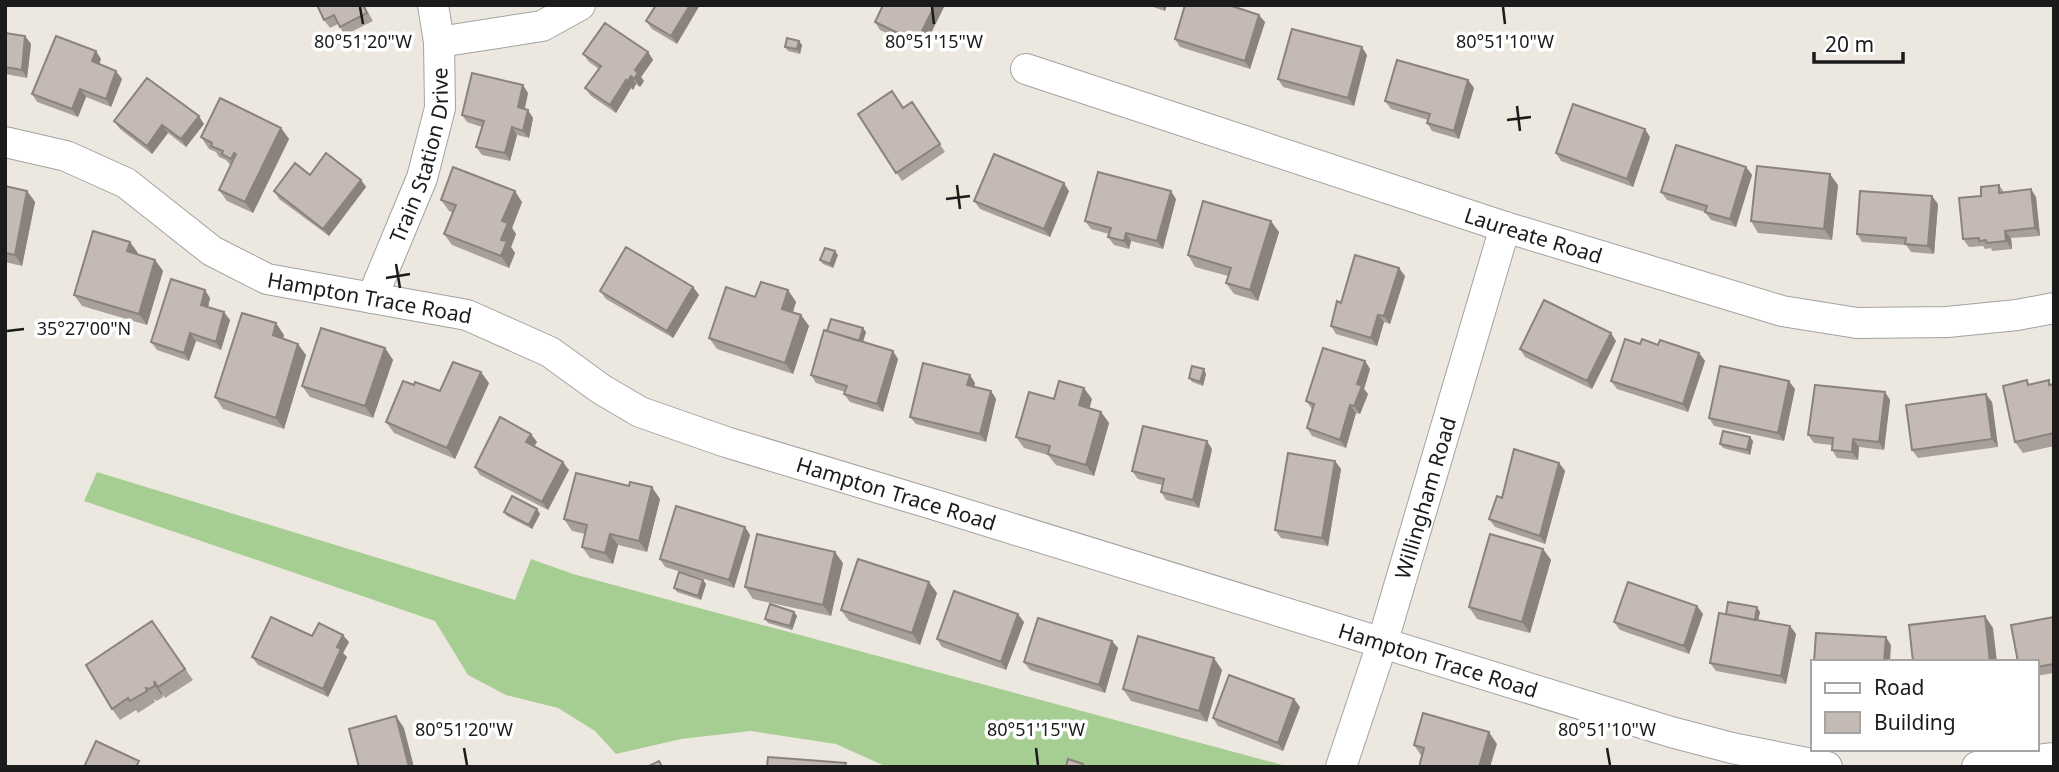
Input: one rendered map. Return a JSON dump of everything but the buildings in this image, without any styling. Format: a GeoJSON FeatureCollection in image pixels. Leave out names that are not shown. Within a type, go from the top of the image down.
{"type":"FeatureCollection","features":[{"type":"Feature","properties":{"kind":"street","name":"Train Station Drive"},"geometry":{"type":"LineString","coordinates":[[372,298],[422,178],[440,108],[439,42],[433,5]]}},
{"type":"Feature","properties":{"kind":"street"},"geometry":{"type":"LineString","coordinates":[[439,42],[542,26],[580,5]]}},
{"type":"Feature","properties":{"kind":"street","name":"Laureate Road"},"geometry":{"type":"LineString","coordinates":[[1026,69],[1506,227],[1782,311],[1857,323],[1947,322],[2017,315],[2054,308]]}},
{"type":"Feature","properties":{"kind":"street","name":"Hampton Trace Road"},"geometry":{"type":"LineString","coordinates":[[5,142],[66,156],[126,183],[212,251],[267,279],[467,315],[550,352],[601,389],[640,412],[714,438],[1671,732],[1732,748],[1828,767]]}},
{"type":"Feature","properties":{"kind":"street","name":"Willingham Road"},"geometry":{"type":"LineString","coordinates":[[1341,767],[1382,644],[1506,227]]}},
{"type":"Feature","properties":{"kind":"street"},"geometry":{"type":"LineString","coordinates":[[1977,767],[2054,758]]}},
{"type":"Feature","properties":{"kind":"green space"},"geometry":{"type":"Polygon","coordinates":[[[97,472],[515,600],[531,559],[573,574],[1290,767],[887,767],[836,744],[751,731],[681,739],[616,754],[595,731],[558,708],[506,695],[468,675],[435,621],[84,501],[97,472]]]}}]}
